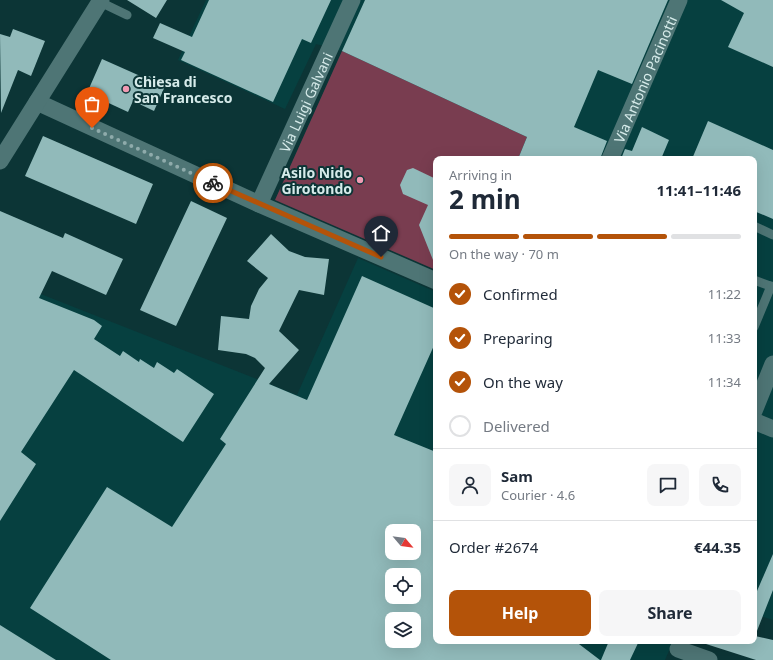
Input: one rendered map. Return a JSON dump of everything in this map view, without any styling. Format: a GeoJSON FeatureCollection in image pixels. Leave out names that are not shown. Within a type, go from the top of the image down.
{"type":"FeatureCollection","features":[{"type":"Feature","properties":{"kind":"street","name":"Via Luigi Galvani"},"geometry":{"type":"LineString","coordinates":[[259,204],[352,0]]}},
{"type":"Feature","properties":{"kind":"street","name":"Via Antonio Pacinotti"},"geometry":{"type":"LineString","coordinates":[[611,156],[679,0]]}},
{"type":"Feature","properties":{"kind":"street"},"geometry":{"type":"LineString","coordinates":[[0,162],[100,1]]}},
{"type":"Feature","properties":{"kind":"street"},"geometry":{"type":"LineString","coordinates":[[37,102],[259,204],[433,280]]}},
{"type":"Feature","properties":{"kind":"street"},"geometry":{"type":"LineString","coordinates":[[757,404],[773,364]]}},
{"type":"Feature","properties":{"kind":"street"},"geometry":{"type":"LineString","coordinates":[[757,421],[773,429]]}},
{"type":"Feature","properties":{"kind":"street"},"geometry":{"type":"LineString","coordinates":[[678,649],[709,660]]}},
{"type":"Feature","properties":{"kind":"lane"},"geometry":{"type":"LineString","coordinates":[[100,1],[126,15]]}},
{"type":"Feature","properties":{"kind":"lane"},"geometry":{"type":"LineString","coordinates":[[757,227],[773,235]]}},
{"type":"Feature","properties":{"kind":"lane"},"geometry":{"type":"LineString","coordinates":[[757,281],[772,287],[757,320]]}},
{"type":"Feature","properties":{"kind":"shaded area"},"geometry":{"type":"Polygon","coordinates":[[[206,0],[773,0],[773,620],[757,615],[757,156],[433,156],[433,160],[275,200],[342,51],[316,44],[285,109],[178,60],[206,0]]]}},
{"type":"Feature","properties":{"kind":"shaded area","name":"Asilo Nido Girotondo"},"geometry":{"type":"Polygon","coordinates":[[[342,51],[527,137],[519,156],[433,156],[433,269],[275,200],[342,51]]]}},
{"type":"Feature","properties":{"kind":"shaded area"},"geometry":{"type":"Polygon","coordinates":[[[358,258],[433,291],[433,644],[672,644],[665,660],[0,660],[0,278],[297,395],[358,258]]]}},
{"type":"Feature","properties":{"kind":"building"},"geometry":{"type":"Polygon","coordinates":[[[127,0],[167,0],[156,18],[127,0]]]}},
{"type":"Feature","properties":{"kind":"building"},"geometry":{"type":"Polygon","coordinates":[[[209,0],[331,0],[311,43],[302,39],[273,102],[181,60],[185,52],[153,38],[160,23],[192,37],[209,0]]]}},
{"type":"Feature","properties":{"kind":"building"},"geometry":{"type":"Polygon","coordinates":[[[365,0],[668,0],[632,84],[598,70],[574,127],[607,141],[601,156],[519,156],[527,137],[342,51],[365,0]]]}},
{"type":"Feature","properties":{"kind":"building"},"geometry":{"type":"Polygon","coordinates":[[[721,0],[773,0],[773,67],[728,47],[744,13],[721,0]]]}},
{"type":"Feature","properties":{"kind":"building"},"geometry":{"type":"Polygon","coordinates":[[[13,29],[45,41],[31,76],[18,70],[1,113],[0,34],[10,37],[13,29]]]}},
{"type":"Feature","properties":{"kind":"building","name":"Chiesa di San Francesco"},"geometry":{"type":"Polygon","coordinates":[[[102,59],[147,79],[149,76],[166,84],[154,111],[133,101],[128,112],[87,93],[102,59]]]}},
{"type":"Feature","properties":{"kind":"building"},"geometry":{"type":"Polygon","coordinates":[[[708,121],[773,150],[773,219],[757,212],[757,156],[693,156],[708,121]]]}},
{"type":"Feature","properties":{"kind":"building"},"geometry":{"type":"Polygon","coordinates":[[[642,127],[669,140],[662,156],[622,156],[625,149],[632,151],[642,127]]]}},
{"type":"Feature","properties":{"kind":"building"},"geometry":{"type":"Polygon","coordinates":[[[43,136],[153,184],[136,224],[25,176],[43,136]]]}},
{"type":"Feature","properties":{"kind":"building"},"geometry":{"type":"Polygon","coordinates":[[[413,168],[433,178],[433,260],[419,225],[428,205],[403,194],[400,185],[407,170],[413,168]]]}},
{"type":"Feature","properties":{"kind":"building"},"geometry":{"type":"Polygon","coordinates":[[[191,201],[227,218],[176,326],[140,310],[191,201]]]}},
{"type":"Feature","properties":{"kind":"building"},"geometry":{"type":"Polygon","coordinates":[[[0,211],[63,238],[65,233],[123,259],[106,295],[52,271],[39,298],[94,320],[102,326],[94,339],[120,356],[123,351],[139,362],[140,359],[154,368],[157,362],[174,373],[177,369],[214,394],[183,442],[74,370],[21,452],[36,464],[0,521],[0,211]]]}},
{"type":"Feature","properties":{"kind":"building"},"geometry":{"type":"Polygon","coordinates":[[[271,234],[289,251],[305,257],[329,259],[324,295],[299,290],[279,331],[299,350],[269,384],[307,400],[362,276],[433,308],[433,348],[394,435],[433,451],[433,644],[579,644],[600,660],[111,660],[30,608],[107,487],[172,527],[226,444],[220,439],[265,368],[255,358],[246,354],[218,350],[221,316],[249,319],[251,306],[259,289],[268,278],[247,261],[271,234]]]}},
{"type":"Feature","properties":{"kind":"building"},"geometry":{"type":"Polygon","coordinates":[[[773,554],[773,590],[757,631],[757,591],[773,554]]]}},
{"type":"Feature","properties":{"kind":"building"},"geometry":{"type":"Polygon","coordinates":[[[0,625],[56,660],[0,660],[0,625]]]}},
{"type":"Feature","properties":{"kind":"building"},"geometry":{"type":"Polygon","coordinates":[[[757,636],[773,640],[773,660],[756,660],[706,644],[757,644],[757,636]]]}},
{"type":"Feature","properties":{"kind":"building"},"geometry":{"type":"Polygon","coordinates":[[[608,644],[638,644],[630,660],[601,660],[608,644]]]}},
{"type":"Feature","properties":{"kind":"way so far"},"geometry":{"type":"LineString","coordinates":[[92,128],[213,183]]}},
{"type":"Feature","properties":{"kind":"place","name":"Chiesa di San Francesco"},"geometry":{"type":"Point","coordinates":[126,89]}},
{"type":"Feature","properties":{"kind":"place","name":"Asilo Nido Girotondo"},"geometry":{"type":"Point","coordinates":[360,180]}},
{"type":"Feature","properties":{"kind":"route"},"geometry":{"type":"LineString","coordinates":[[213,183],[381,257]]}}]}
